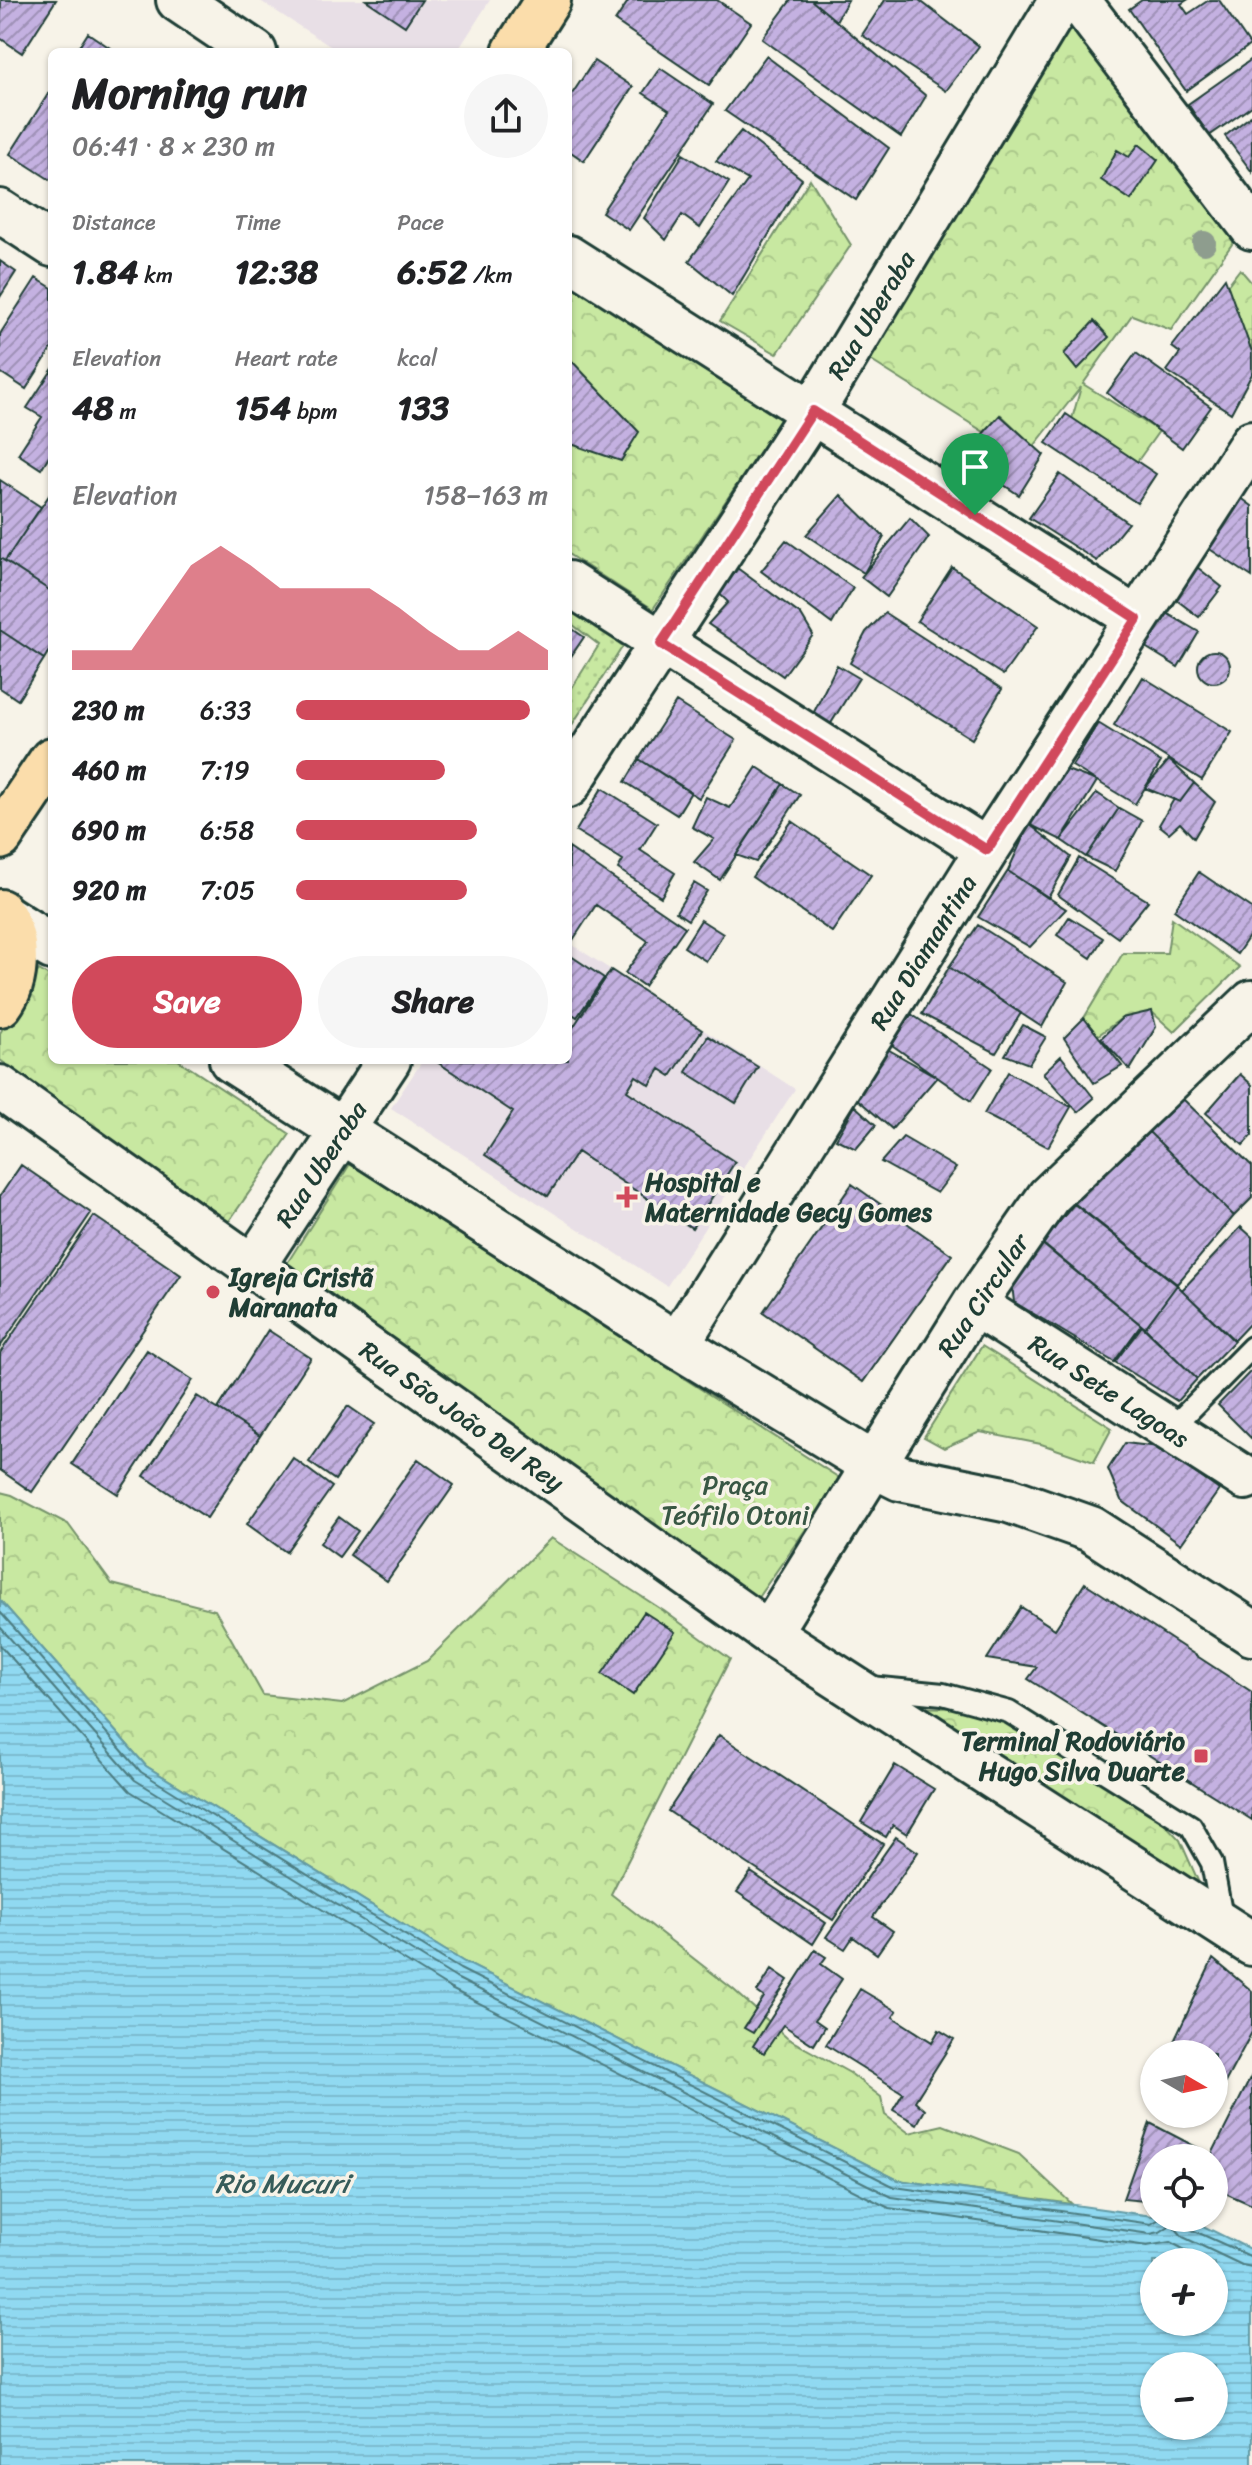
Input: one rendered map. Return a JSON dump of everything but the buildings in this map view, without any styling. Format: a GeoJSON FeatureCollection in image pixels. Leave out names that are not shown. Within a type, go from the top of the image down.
{"type":"FeatureCollection","features":[{"type":"Feature","properties":{"kind":"main road"},"geometry":{"type":"LineString","coordinates":[[518,48],[548,0]]}},
{"type":"Feature","properties":{"kind":"main road"},"geometry":{"type":"LineString","coordinates":[[0,837],[48,766]]}},
{"type":"Feature","properties":{"kind":"main road"},"geometry":{"type":"LineString","coordinates":[[2,914],[48,944]]}},
{"type":"Feature","properties":{"kind":"main road"},"geometry":{"type":"LineString","coordinates":[[0,1004],[14,972],[13,943],[2,914]]}},
{"type":"Feature","properties":{"kind":"main road"},"geometry":{"type":"LineString","coordinates":[[238,1064],[677,1345],[874,1465],[900,1478],[1009,1500],[1091,1529],[1252,1633]]}},
{"type":"Feature","properties":{"kind":"street"},"geometry":{"type":"LineString","coordinates":[[178,0],[249,48]]}},
{"type":"Feature","properties":{"kind":"street","name":"Rua Uberaba"},"geometry":{"type":"LineString","coordinates":[[572,780],[813,411],[1061,0]]}},
{"type":"Feature","properties":{"kind":"street"},"geometry":{"type":"LineString","coordinates":[[1078,0],[1252,228]]}},
{"type":"Feature","properties":{"kind":"street"},"geometry":{"type":"LineString","coordinates":[[0,211],[48,242]]}},
{"type":"Feature","properties":{"kind":"street"},"geometry":{"type":"LineString","coordinates":[[572,260],[1137,619]]}},
{"type":"Feature","properties":{"kind":"street","name":"Rua Diamantina"},"geometry":{"type":"LineString","coordinates":[[677,1345],[987,850],[1252,442]]}},
{"type":"Feature","properties":{"kind":"street"},"geometry":{"type":"LineString","coordinates":[[572,586],[987,850]]}},
{"type":"Feature","properties":{"kind":"street","name":"Rua Circular"},"geometry":{"type":"LineString","coordinates":[[769,1633],[974,1304],[1049,1196],[1252,1002]]}},
{"type":"Feature","properties":{"kind":"street","name":"Rua Uberaba"},"geometry":{"type":"LineString","coordinates":[[252,1268],[386,1064]]}},
{"type":"Feature","properties":{"kind":"street","name":"Rua São João Del Rey"},"geometry":{"type":"LineString","coordinates":[[0,1087],[769,1633]]}},
{"type":"Feature","properties":{"kind":"street","name":"Rua Sete Lagoas"},"geometry":{"type":"LineString","coordinates":[[974,1304],[1170,1430],[1248,1474]]}},
{"type":"Feature","properties":{"kind":"street"},"geometry":{"type":"LineString","coordinates":[[769,1633],[1238,1936]]}},
{"type":"Feature","properties":{"kind":"lane"},"geometry":{"type":"LineString","coordinates":[[1170,1430],[1252,1347]]}},
{"type":"Feature","properties":{"kind":"lane"},"geometry":{"type":"LineString","coordinates":[[850,1686],[943,1694],[1009,1712],[1191,1826],[1212,1863],[1238,1936]]}},
{"type":"Feature","properties":{"kind":"shaded area"},"geometry":{"type":"Polygon","coordinates":[[[259,0],[490,0],[460,48],[333,48],[259,0]]]}},
{"type":"Feature","properties":{"kind":"shaded area","name":"Hospital e Maternidade Gecy Gomes"},"geometry":{"type":"Polygon","coordinates":[[[572,945],[795,1089],[667,1286],[391,1108],[420,1064],[572,1064],[572,945]]]}},
{"type":"Feature","properties":{"kind":"green space"},"geometry":{"type":"Polygon","coordinates":[[[1073,11],[1252,216],[1171,330],[1132,315],[1083,384],[1159,431],[1137,462],[1072,419],[1081,387],[1034,446],[1001,415],[984,432],[865,357],[1073,11]]]}},
{"type":"Feature","properties":{"kind":"green space"},"geometry":{"type":"Polygon","coordinates":[[[810,179],[851,245],[777,354],[720,321],[810,179]]]}},
{"type":"Feature","properties":{"kind":"green space"},"geometry":{"type":"Polygon","coordinates":[[[1240,269],[1252,283],[1252,352],[1227,286],[1240,269]]]}},
{"type":"Feature","properties":{"kind":"green space"},"geometry":{"type":"Polygon","coordinates":[[[572,286],[781,419],[653,609],[572,557],[572,286]]]}},
{"type":"Feature","properties":{"kind":"green space"},"geometry":{"type":"Polygon","coordinates":[[[572,610],[623,646],[572,725],[572,688],[599,645],[572,624],[572,610]]]}},
{"type":"Feature","properties":{"kind":"green space"},"geometry":{"type":"Polygon","coordinates":[[[1172,918],[1240,967],[1174,1032],[1152,1012],[1122,1018],[1097,1036],[1084,1018],[1123,953],[1167,953],[1172,918]]]}},
{"type":"Feature","properties":{"kind":"green space"},"geometry":{"type":"Polygon","coordinates":[[[39,970],[48,976],[48,1064],[184,1064],[290,1134],[227,1224],[0,1060],[0,1033],[39,970]]]}},
{"type":"Feature","properties":{"kind":"green space","name":"Praça Teófilo Otoni"},"geometry":{"type":"Polygon","coordinates":[[[350,1164],[841,1479],[752,1606],[286,1265],[350,1164]]]}},
{"type":"Feature","properties":{"kind":"green space"},"geometry":{"type":"Polygon","coordinates":[[[982,1346],[1112,1428],[1094,1462],[1041,1444],[980,1432],[944,1448],[924,1437],[982,1346]]]}},
{"type":"Feature","properties":{"kind":"green space"},"geometry":{"type":"Polygon","coordinates":[[[0,1492],[68,1524],[112,1584],[215,1610],[263,1695],[342,1704],[427,1661],[551,1538],[664,1611],[730,1659],[611,1894],[734,1990],[787,2038],[850,2073],[881,2097],[885,2115],[909,2133],[943,2125],[1019,2154],[1072,2204],[898,2180],[464,1962],[146,1766],[0,1600],[0,1492]]]}},
{"type":"Feature","properties":{"kind":"green space"},"geometry":{"type":"Polygon","coordinates":[[[904,1707],[962,1708],[993,1716],[1151,1809],[1180,1840],[1207,1901],[904,1707]]]}},
{"type":"Feature","properties":{"kind":"water","name":"Rio Mucuri"},"geometry":{"type":"Polygon","coordinates":[[[0,1600],[146,1766],[464,1962],[898,2180],[1140,2214],[1140,2232],[1215,2232],[1252,2250],[1252,2465],[0,2465],[0,1600]]]}},
{"type":"Feature","properties":{"kind":"place","name":"Hospital e Maternidade Gecy Gomes"},"geometry":{"type":"Point","coordinates":[627,1197]}},
{"type":"Feature","properties":{"kind":"place","name":"Igreja Cristã Maranata"},"geometry":{"type":"Point","coordinates":[213,1292]}},
{"type":"Feature","properties":{"kind":"place","name":"Terminal Rodoviário Hugo Silva Duarte"},"geometry":{"type":"Point","coordinates":[1201,1756]}},
{"type":"Feature","properties":{"kind":"route"},"geometry":{"type":"LineString","coordinates":[[813,411],[975,515],[1137,619],[987,850],[661,644],[813,411]]}}]}
